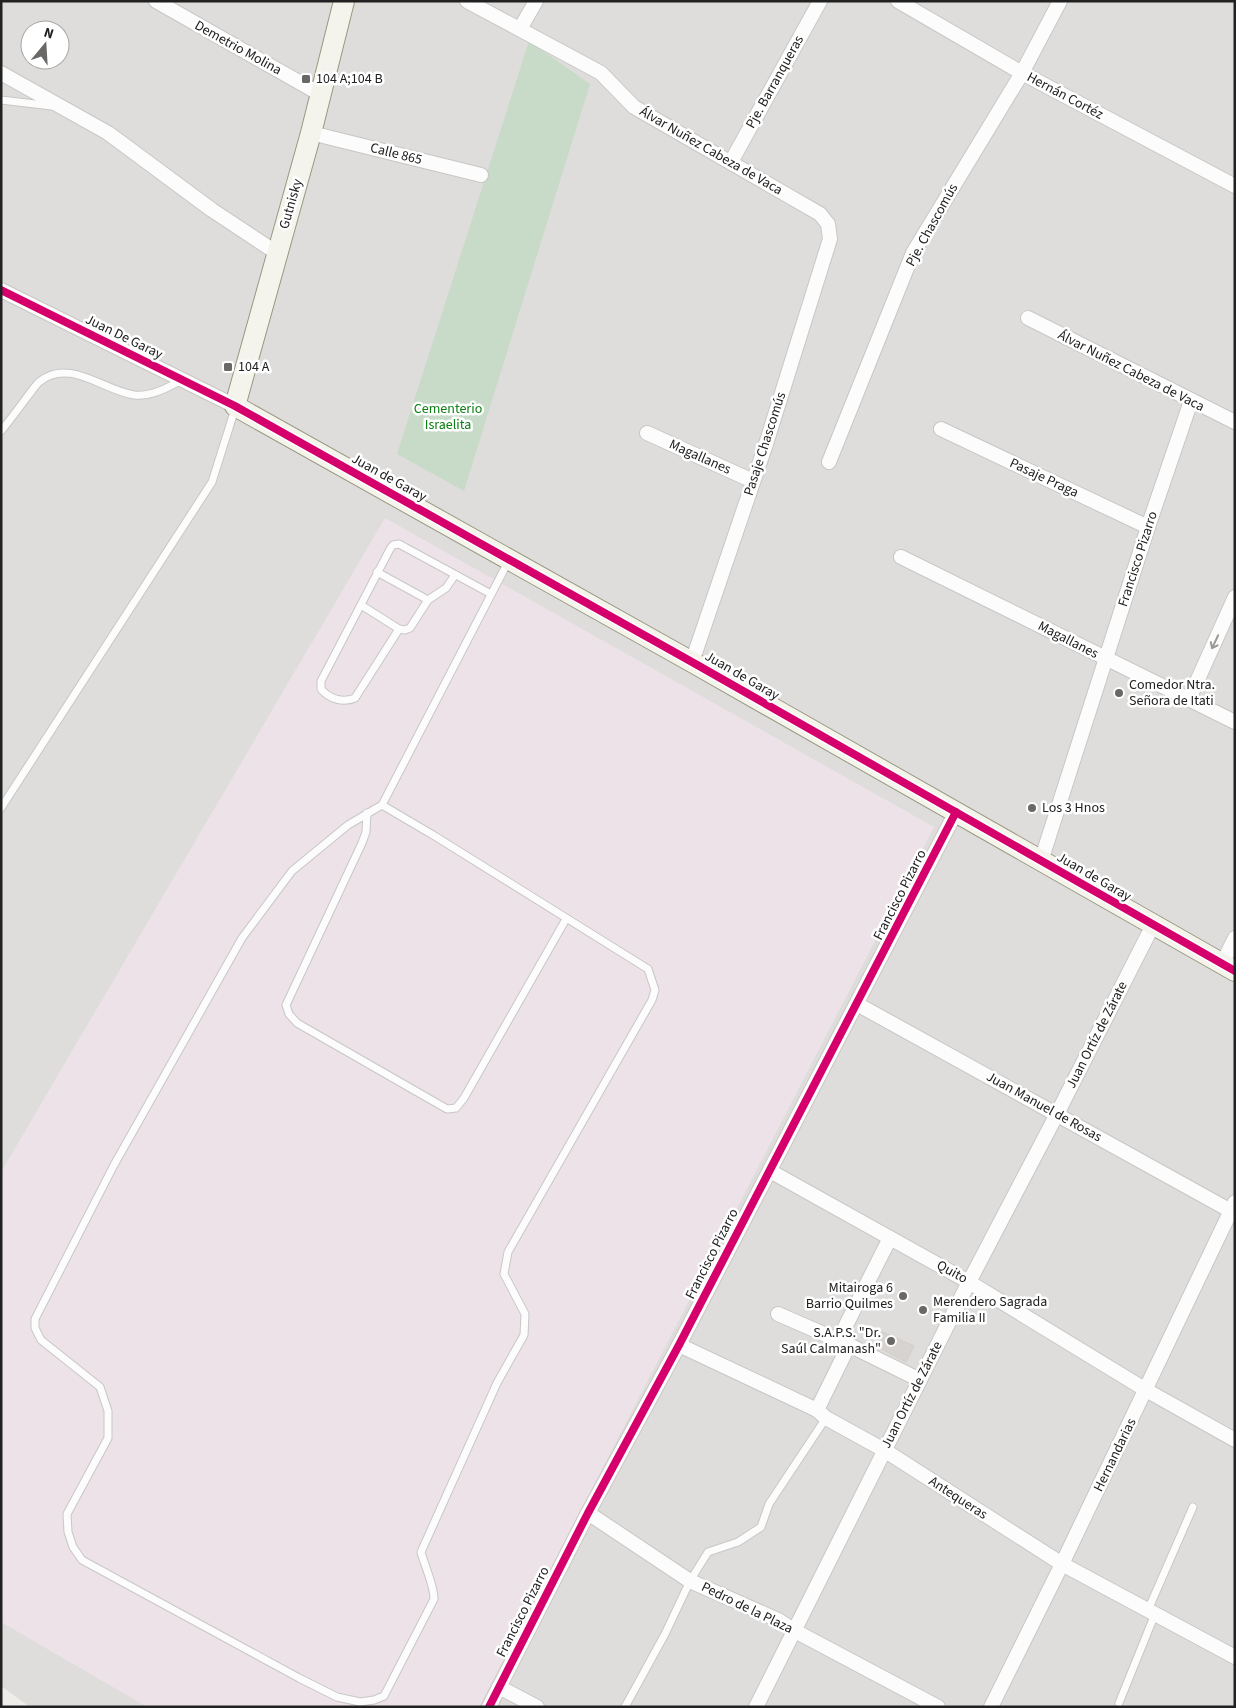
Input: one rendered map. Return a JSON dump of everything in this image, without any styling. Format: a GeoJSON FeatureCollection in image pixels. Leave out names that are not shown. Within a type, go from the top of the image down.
{"type":"FeatureCollection","features":[{"type":"Feature","properties":{"kind":"street","name":"Demetrio Molina"},"geometry":{"type":"LineString","coordinates":[[156,1],[179,7],[320,94]]}},
{"type":"Feature","properties":{"kind":"street","name":"Gutnisky"},"geometry":{"type":"LineString","coordinates":[[235,406],[311,133],[344,1]]}},
{"type":"Feature","properties":{"kind":"street","name":"Álvar Nuñez Cabeza de Vaca"},"geometry":{"type":"LineString","coordinates":[[467,1],[601,73],[634,107],[820,214],[828,224]]}},
{"type":"Feature","properties":{"kind":"street"},"geometry":{"type":"LineString","coordinates":[[520,29],[536,1]]}},
{"type":"Feature","properties":{"kind":"street","name":"Pje. Barranqueras"},"geometry":{"type":"LineString","coordinates":[[731,162],[820,1]]}},
{"type":"Feature","properties":{"kind":"street","name":"Hernán Cortéz"},"geometry":{"type":"LineString","coordinates":[[898,1],[1022,73],[1235,186]]}},
{"type":"Feature","properties":{"kind":"street","name":"Pje. Chascomús"},"geometry":{"type":"LineString","coordinates":[[829,462],[913,253],[1022,73],[1060,1]]}},
{"type":"Feature","properties":{"kind":"street"},"geometry":{"type":"LineString","coordinates":[[1,73],[108,133],[212,210],[277,253]]}},
{"type":"Feature","properties":{"kind":"street","name":"Calle 865"},"geometry":{"type":"LineString","coordinates":[[311,133],[481,175]]}},
{"type":"Feature","properties":{"kind":"street","name":"Pasaje Chascomús"},"geometry":{"type":"LineString","coordinates":[[692,662],[753,480],[830,239],[828,224]]}},
{"type":"Feature","properties":{"kind":"street","name":"Juan De Garay"},"geometry":{"type":"LineString","coordinates":[[1,290],[235,406]]}},
{"type":"Feature","properties":{"kind":"street","name":"Álvar Nuñez Cabeza de Vaca"},"geometry":{"type":"LineString","coordinates":[[1028,318],[1235,422]]}},
{"type":"Feature","properties":{"kind":"street","name":"Francisco Pizarro"},"geometry":{"type":"LineString","coordinates":[[1041,860],[1148,527],[1191,401]]}},
{"type":"Feature","properties":{"kind":"street","name":"Juan de Garay"},"geometry":{"type":"LineString","coordinates":[[235,406],[692,662],[1228,968]]}},
{"type":"Feature","properties":{"kind":"street","name":"Pasaje Praga"},"geometry":{"type":"LineString","coordinates":[[941,429],[1148,527]]}},
{"type":"Feature","properties":{"kind":"street","name":"Magallanes"},"geometry":{"type":"LineString","coordinates":[[647,433],[753,480]]}},
{"type":"Feature","properties":{"kind":"street","name":"Magallanes"},"geometry":{"type":"LineString","coordinates":[[902,557],[1235,722]]}},
{"type":"Feature","properties":{"kind":"street"},"geometry":{"type":"LineString","coordinates":[[1189,699],[1235,597]]}},
{"type":"Feature","properties":{"kind":"street","name":"Francisco Pizarro"},"geometry":{"type":"LineString","coordinates":[[489,1707],[588,1513],[679,1345],[956,812]]}},
{"type":"Feature","properties":{"kind":"street","name":"Juan Ortíz de Zárate"},"geometry":{"type":"LineString","coordinates":[[756,1707],[969,1282],[1058,1114],[1153,925]]}},
{"type":"Feature","properties":{"kind":"street"},"geometry":{"type":"LineString","coordinates":[[1228,968],[1235,938]]}},
{"type":"Feature","properties":{"kind":"street","name":"Juan Manuel de Rosas"},"geometry":{"type":"LineString","coordinates":[[857,1004],[1058,1114],[1233,1206]]}},
{"type":"Feature","properties":{"kind":"street","name":"Quito"},"geometry":{"type":"LineString","coordinates":[[770,1171],[969,1282],[1146,1390],[1235,1440]]}},
{"type":"Feature","properties":{"kind":"street","name":"Hernandarias"},"geometry":{"type":"LineString","coordinates":[[991,1707],[1062,1564],[1233,1206]]}},
{"type":"Feature","properties":{"kind":"street"},"geometry":{"type":"LineString","coordinates":[[822,1414],[843,1343],[890,1238]]}},
{"type":"Feature","properties":{"kind":"street"},"geometry":{"type":"LineString","coordinates":[[778,1314],[920,1380]]}},
{"type":"Feature","properties":{"kind":"street","name":"Antequeras"},"geometry":{"type":"LineString","coordinates":[[679,1345],[822,1414],[884,1450],[1062,1564],[1235,1657]]}},
{"type":"Feature","properties":{"kind":"street","name":"Pedro de la Plaza"},"geometry":{"type":"LineString","coordinates":[[588,1513],[690,1581],[778,1620],[795,1631],[938,1707]]}},
{"type":"Feature","properties":{"kind":"street"},"geometry":{"type":"LineString","coordinates":[[499,1687],[537,1707]]}},
{"type":"Feature","properties":{"kind":"lane"},"geometry":{"type":"LineString","coordinates":[[1,100],[65,108]]}},
{"type":"Feature","properties":{"kind":"lane"},"geometry":{"type":"LineString","coordinates":[[1,431],[39,382],[53,374],[67,373],[82,376],[135,395],[149,394],[168,388],[181,380]]}},
{"type":"Feature","properties":{"kind":"lane"},"geometry":{"type":"LineString","coordinates":[[1,808],[212,482],[235,406]]}},
{"type":"Feature","properties":{"kind":"lane"},"geometry":{"type":"LineString","coordinates":[[398,629],[355,698],[342,700],[326,695],[321,689],[321,681],[390,549],[394,545],[399,544],[491,594]]}},
{"type":"Feature","properties":{"kind":"lane"},"geometry":{"type":"LineString","coordinates":[[382,805],[648,969],[655,990],[652,1000],[508,1252],[504,1274],[525,1314],[524,1335],[497,1383],[421,1552],[426,1572],[434,1589],[434,1599],[384,1696],[360,1702],[337,1697],[299,1678],[82,1560],[68,1532],[67,1514],[108,1438],[108,1411],[100,1387],[41,1340],[35,1328],[35,1319],[114,1165],[242,938],[292,870],[348,825],[382,805],[509,559]]}},
{"type":"Feature","properties":{"kind":"lane"},"geometry":{"type":"LineString","coordinates":[[378,572],[428,600]]}},
{"type":"Feature","properties":{"kind":"lane"},"geometry":{"type":"LineString","coordinates":[[360,605],[398,629],[405,630],[410,628],[428,600],[446,588],[455,575]]}},
{"type":"Feature","properties":{"kind":"lane"},"geometry":{"type":"LineString","coordinates":[[367,813],[366,832],[362,843],[286,1005],[289,1014],[297,1023],[447,1109],[456,1108],[464,1098],[566,918]]}},
{"type":"Feature","properties":{"kind":"lane"},"geometry":{"type":"LineString","coordinates":[[624,1707],[665,1634],[690,1581],[708,1552],[738,1542],[762,1527],[769,1504],[822,1414]]}},
{"type":"Feature","properties":{"kind":"lane"},"geometry":{"type":"LineString","coordinates":[[1119,1704],[1151,1612],[1193,1507]]}},
{"type":"Feature","properties":{"kind":"shaded area"},"geometry":{"type":"Polygon","coordinates":[[[1,1],[1235,1],[1235,1707],[30,1707],[1,1686],[1,1]]]}},
{"type":"Feature","properties":{"kind":"shaded area"},"geometry":{"type":"Polygon","coordinates":[[[385,518],[934,827],[479,1707],[147,1707],[1,1622],[1,1172],[385,518]]]}},
{"type":"Feature","properties":{"kind":"green space","name":"Cementerio Israelita"},"geometry":{"type":"Polygon","coordinates":[[[529,41],[590,84],[464,491],[397,454],[529,41]]]}},
{"type":"Feature","properties":{"kind":"building","name":"S.A.P.S. \"Dr. Saúl Calmanash\""},"geometry":{"type":"Polygon","coordinates":[[[883,1332],[914,1346],[906,1362],[876,1346],[883,1332]]]}},
{"type":"Feature","properties":{"kind":"cycle path"},"geometry":{"type":"LineString","coordinates":[[1,290],[235,406],[692,662],[1235,971]]}},
{"type":"Feature","properties":{"kind":"cycle path"},"geometry":{"type":"LineString","coordinates":[[489,1707],[588,1513],[679,1345],[956,812]]}},
{"type":"Feature","properties":{"kind":"place","name":"104 A;104 B"},"geometry":{"type":"Point","coordinates":[306,79]}},
{"type":"Feature","properties":{"kind":"place","name":"104 A"},"geometry":{"type":"Point","coordinates":[228,367]}},
{"type":"Feature","properties":{"kind":"place","name":"Comedor Ntra. Señora de Itati"},"geometry":{"type":"Point","coordinates":[1119,693]}},
{"type":"Feature","properties":{"kind":"place","name":"Los 3 Hnos"},"geometry":{"type":"Point","coordinates":[1032,808]}},
{"type":"Feature","properties":{"kind":"place","name":"Mitairoga 6 Barrio Quilmes"},"geometry":{"type":"Point","coordinates":[903,1296]}},
{"type":"Feature","properties":{"kind":"place","name":"Merendero Sagrada Familia II"},"geometry":{"type":"Point","coordinates":[923,1310]}},
{"type":"Feature","properties":{"kind":"place","name":"S.A.P.S. \"Dr. Saúl Calmanash\""},"geometry":{"type":"Point","coordinates":[891,1341]}}]}
